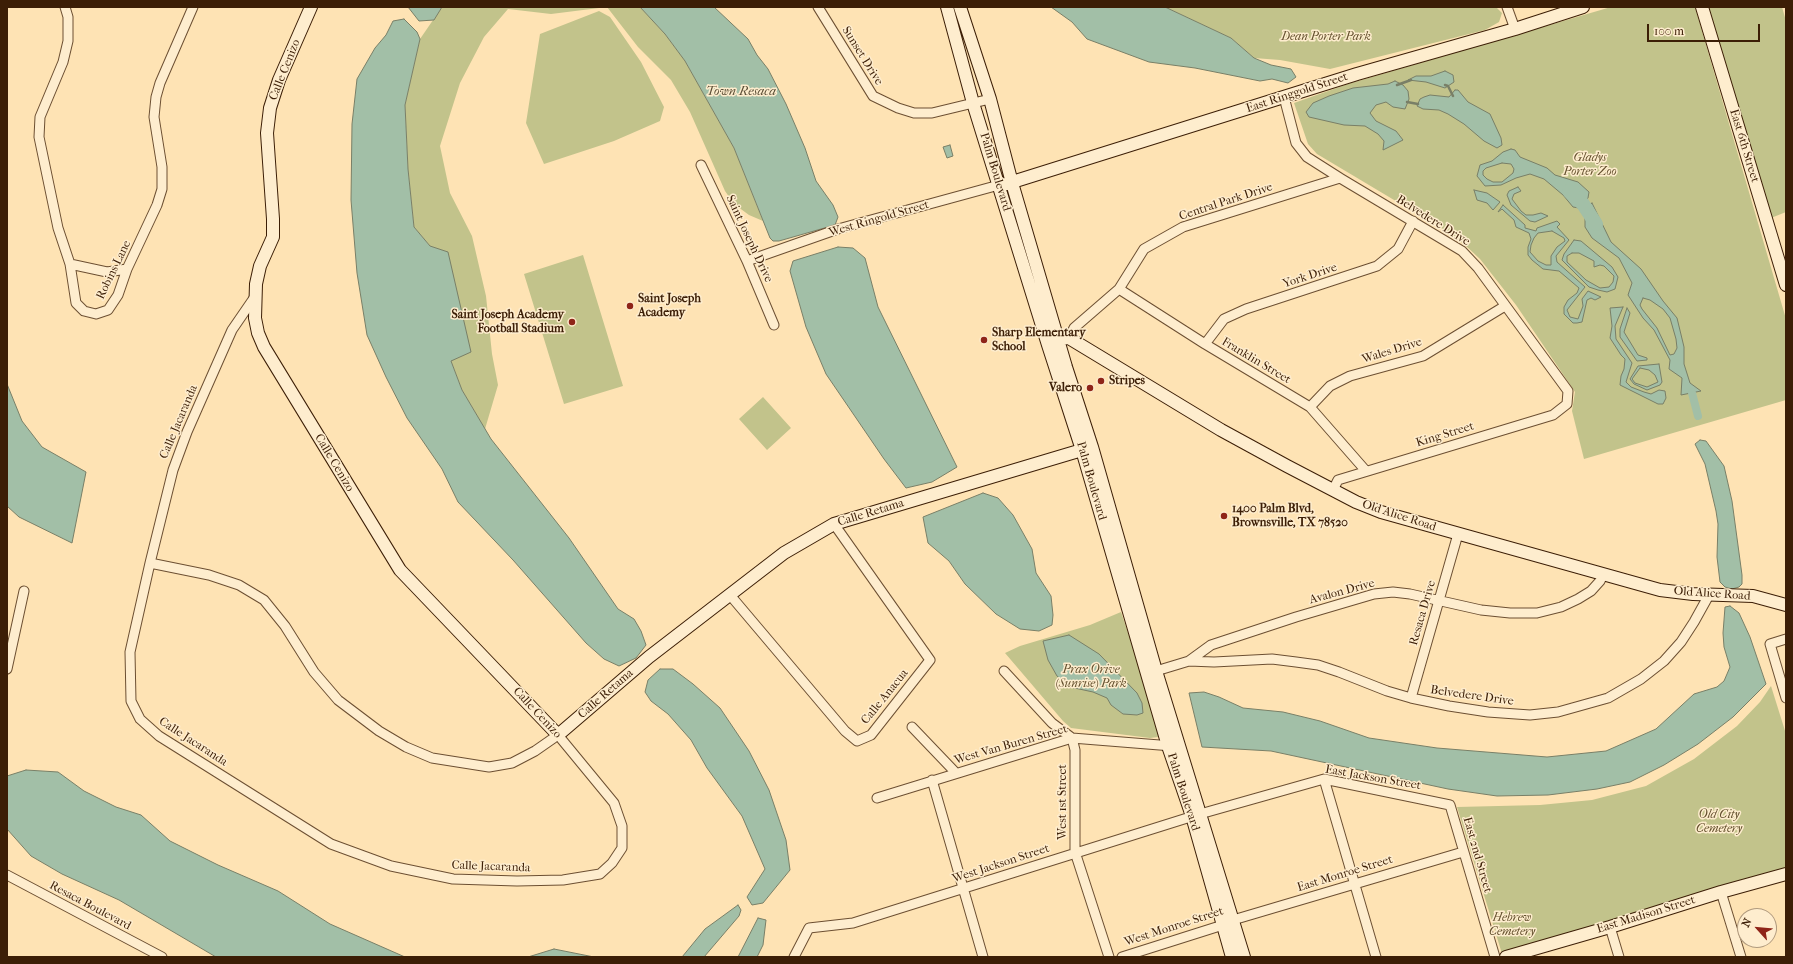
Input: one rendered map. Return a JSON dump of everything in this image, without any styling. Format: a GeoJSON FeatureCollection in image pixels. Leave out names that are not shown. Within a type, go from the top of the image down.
{"type":"FeatureCollection","features":[{"type":"Feature","properties":{"kind":"main road","name":"Calle Cenizo"},"geometry":{"type":"LineString","coordinates":[[311,7],[279,80],[270,108],[267,133],[273,237],[260,266],[254,298],[255,318],[258,333],[264,347],[400,570],[558,735]]}},
{"type":"Feature","properties":{"kind":"main road","name":"Palm Boulevard"},"geometry":{"type":"LineString","coordinates":[[946,7],[973,103],[999,185],[1058,341]]}},
{"type":"Feature","properties":{"kind":"main road","name":"Palm Boulevard"},"geometry":{"type":"LineString","coordinates":[[960,7],[990,98],[1012,183],[1058,341],[1087,448],[1174,746],[1228,923],[1244,957]]}},
{"type":"Feature","properties":{"kind":"main road","name":"East Ringgold Street"},"geometry":{"type":"LineString","coordinates":[[1012,183],[1357,74],[1515,29],[1583,7]]}},
{"type":"Feature","properties":{"kind":"main road","name":"East 6th Street"},"geometry":{"type":"LineString","coordinates":[[1702,7],[1786,285]]}},
{"type":"Feature","properties":{"kind":"main road","name":"West Ringold Street"},"geometry":{"type":"LineString","coordinates":[[999,185],[1012,183]]}},
{"type":"Feature","properties":{"kind":"main road","name":"Old Alice Road"},"geometry":{"type":"LineString","coordinates":[[1058,341],[1332,490],[1381,512],[1660,590],[1709,595],[1753,596],[1786,605]]}},
{"type":"Feature","properties":{"kind":"main road","name":"Palm Boulevard"},"geometry":{"type":"LineString","coordinates":[[1087,448],[1156,671],[1174,746]]}},
{"type":"Feature","properties":{"kind":"main road","name":"Calle Retama"},"geometry":{"type":"LineString","coordinates":[[558,735],[649,657],[784,553],[834,524],[1087,448]]}},
{"type":"Feature","properties":{"kind":"main road","name":"East Madison Street"},"geometry":{"type":"LineString","coordinates":[[1506,957],[1610,927],[1721,892],[1786,874]]}},
{"type":"Feature","properties":{"kind":"main road","name":"Palm Boulevard"},"geometry":{"type":"LineString","coordinates":[[1228,923],[1232,957]]}},
{"type":"Feature","properties":{"kind":"street","name":"Robins Lane"},"geometry":{"type":"LineString","coordinates":[[65,7],[68,17],[68,41],[63,62],[40,117],[39,137],[58,228],[70,264],[76,303],[84,310],[96,314],[108,310],[118,295],[127,270],[158,205],[162,189],[162,167],[154,117],[156,97],[160,83],[193,7]]}},
{"type":"Feature","properties":{"kind":"street","name":"Sunset Drive"},"geometry":{"type":"LineString","coordinates":[[818,7],[873,96],[898,108],[914,113],[932,113],[990,98]]}},
{"type":"Feature","properties":{"kind":"street"},"geometry":{"type":"LineString","coordinates":[[1507,7],[1515,29]]}},
{"type":"Feature","properties":{"kind":"street","name":"Belvedere Drive"},"geometry":{"type":"LineString","coordinates":[[1284,97],[1296,143],[1307,157],[1462,251],[1478,268],[1568,391],[1567,404]]}},
{"type":"Feature","properties":{"kind":"street","name":"Saint Joseph Drive"},"geometry":{"type":"LineString","coordinates":[[700,165],[747,261],[774,325]]}},
{"type":"Feature","properties":{"kind":"street","name":"Central Park Drive"},"geometry":{"type":"LineString","coordinates":[[1058,341],[1119,289],[1144,249],[1183,228],[1340,178]]}},
{"type":"Feature","properties":{"kind":"street","name":"West Ringold Street"},"geometry":{"type":"LineString","coordinates":[[747,261],[838,230],[999,185]]}},
{"type":"Feature","properties":{"kind":"street","name":"York Drive"},"geometry":{"type":"LineString","coordinates":[[1205,344],[1224,319],[1246,309],[1377,266],[1398,249],[1413,221]]}},
{"type":"Feature","properties":{"kind":"street"},"geometry":{"type":"LineString","coordinates":[[70,264],[108,272],[127,270]]}},
{"type":"Feature","properties":{"kind":"street","name":"Franklin Street"},"geometry":{"type":"LineString","coordinates":[[1119,289],[1205,344],[1310,407],[1366,471]]}},
{"type":"Feature","properties":{"kind":"street","name":"Calle Jacaranda"},"geometry":{"type":"LineString","coordinates":[[254,298],[232,330],[187,432],[173,470],[130,652],[131,701],[140,719],[159,736],[331,844],[391,866],[453,879],[517,881],[563,880],[600,874],[612,863],[622,848]]}},
{"type":"Feature","properties":{"kind":"street","name":"Wales Drive"},"geometry":{"type":"LineString","coordinates":[[1310,407],[1330,386],[1350,376],[1423,356],[1505,306]]}},
{"type":"Feature","properties":{"kind":"street","name":"King Street"},"geometry":{"type":"LineString","coordinates":[[1332,490],[1338,480],[1553,415],[1567,404]]}},
{"type":"Feature","properties":{"kind":"street","name":"Calle Anacua"},"geometry":{"type":"LineString","coordinates":[[730,595],[845,731],[857,741],[871,735],[930,660],[834,524]]}},
{"type":"Feature","properties":{"kind":"street","name":"Resaca Drive"},"geometry":{"type":"LineString","coordinates":[[1411,698],[1458,534]]}},
{"type":"Feature","properties":{"kind":"street","name":"Calle Retama"},"geometry":{"type":"LineString","coordinates":[[150,563],[201,572],[239,585],[264,600],[285,626],[314,672],[338,700],[380,731],[406,747],[432,758],[489,766],[512,763],[535,751],[558,735]]}},
{"type":"Feature","properties":{"kind":"street","name":"Avalon Drive"},"geometry":{"type":"LineString","coordinates":[[1156,671],[1189,661],[1211,645],[1296,617],[1374,594],[1393,592],[1410,594],[1439,602],[1481,610],[1510,613],[1537,613],[1561,607],[1578,599],[1591,591],[1600,581],[1603,574]]}},
{"type":"Feature","properties":{"kind":"street"},"geometry":{"type":"LineString","coordinates":[[7,669],[9,654],[24,591]]}},
{"type":"Feature","properties":{"kind":"street","name":"Belvedere Drive"},"geometry":{"type":"LineString","coordinates":[[1189,661],[1214,662],[1272,659],[1318,666],[1411,698],[1488,712],[1530,715],[1558,712],[1608,698],[1641,679],[1664,662],[1681,642],[1709,595]]}},
{"type":"Feature","properties":{"kind":"street"},"geometry":{"type":"LineString","coordinates":[[1786,639],[1770,644],[1786,698]]}},
{"type":"Feature","properties":{"kind":"street"},"geometry":{"type":"LineString","coordinates":[[1004,671],[1052,723],[1072,738]]}},
{"type":"Feature","properties":{"kind":"street"},"geometry":{"type":"LineString","coordinates":[[912,727],[956,773]]}},
{"type":"Feature","properties":{"kind":"street","name":"Calle Cenizo"},"geometry":{"type":"LineString","coordinates":[[558,735],[614,803],[622,826],[622,848]]}},
{"type":"Feature","properties":{"kind":"street","name":"West Van Buren Street"},"geometry":{"type":"LineString","coordinates":[[877,798],[1072,738],[1174,746]]}},
{"type":"Feature","properties":{"kind":"street","name":"West 1st Street"},"geometry":{"type":"LineString","coordinates":[[1072,738],[1075,750],[1075,852],[1109,957]]}},
{"type":"Feature","properties":{"kind":"street"},"geometry":{"type":"LineString","coordinates":[[1324,779],[1376,957]]}},
{"type":"Feature","properties":{"kind":"street","name":"East Jackson Street"},"geometry":{"type":"LineString","coordinates":[[1196,815],[1324,779],[1450,805]]}},
{"type":"Feature","properties":{"kind":"street"},"geometry":{"type":"LineString","coordinates":[[932,780],[962,889],[983,957]]}},
{"type":"Feature","properties":{"kind":"street","name":"East 2nd Street"},"geometry":{"type":"LineString","coordinates":[[1450,805],[1495,957]]}},
{"type":"Feature","properties":{"kind":"street","name":"West Jackson Street"},"geometry":{"type":"LineString","coordinates":[[794,957],[809,928],[853,923],[1196,815]]}},
{"type":"Feature","properties":{"kind":"street","name":"East Monroe Street"},"geometry":{"type":"LineString","coordinates":[[1228,923],[1463,852]]}},
{"type":"Feature","properties":{"kind":"street","name":"Resaca Boulevard"},"geometry":{"type":"LineString","coordinates":[[7,875],[162,957]]}},
{"type":"Feature","properties":{"kind":"street"},"geometry":{"type":"LineString","coordinates":[[1721,892],[1741,957]]}},
{"type":"Feature","properties":{"kind":"street","name":"West Monroe Street"},"geometry":{"type":"LineString","coordinates":[[1122,957],[1228,923]]}},
{"type":"Feature","properties":{"kind":"street"},"geometry":{"type":"LineString","coordinates":[[1610,927],[1619,957]]}},
{"type":"Feature","properties":{"kind":"green space"},"geometry":{"type":"Polygon","coordinates":[[[442,7],[607,7],[551,14],[508,9],[484,37],[460,83],[440,146],[450,193],[472,236],[486,296],[492,354],[498,385],[485,429],[462,390],[451,361],[430,246],[414,227],[408,169],[405,105],[420,39],[442,7]]]}},
{"type":"Feature","properties":{"kind":"green space"},"geometry":{"type":"Polygon","coordinates":[[[607,7],[640,7],[665,34],[685,61],[734,148],[763,221],[749,215],[734,204],[725,191],[690,112],[671,80],[638,47],[607,7]]]}},
{"type":"Feature","properties":{"kind":"green space","name":"Dean Porter Park"},"geometry":{"type":"Polygon","coordinates":[[[1165,7],[1496,7],[1502,13],[1499,22],[1485,30],[1330,69],[1280,60],[1254,58],[1231,38],[1165,7]]]}},
{"type":"Feature","properties":{"kind":"green space","name":"Gladys Porter Zoo"},"geometry":{"type":"Polygon","coordinates":[[[1611,7],[1695,7],[1786,319],[1786,400],[1584,459],[1572,411],[1575,392],[1516,305],[1480,259],[1465,245],[1446,231],[1317,154],[1308,144],[1294,103],[1348,84],[1611,7]]]}},
{"type":"Feature","properties":{"kind":"green space"},"geometry":{"type":"Polygon","coordinates":[[[1708,7],[1782,7],[1786,21],[1786,212],[1771,218],[1708,7]]]}},
{"type":"Feature","properties":{"kind":"green space"},"geometry":{"type":"Polygon","coordinates":[[[599,11],[610,17],[641,62],[664,107],[660,121],[614,141],[544,164],[526,123],[540,34],[599,11]]]}},
{"type":"Feature","properties":{"kind":"green space"},"geometry":{"type":"Polygon","coordinates":[[[583,255],[623,386],[564,404],[524,274],[583,255]]]}},
{"type":"Feature","properties":{"kind":"green space"},"geometry":{"type":"Polygon","coordinates":[[[763,397],[791,428],[767,450],[739,419],[763,397]]]}},
{"type":"Feature","properties":{"kind":"green space","name":"Prax Orive (Sunrise) Park"},"geometry":{"type":"Polygon","coordinates":[[[1121,612],[1161,730],[1158,737],[1150,738],[1071,728],[1063,721],[1005,653],[1020,646],[1090,625],[1121,612]]]}},
{"type":"Feature","properties":{"kind":"green space","name":"Old City Cemetery"},"geometry":{"type":"Polygon","coordinates":[[[1771,686],[1786,734],[1786,871],[1503,957],[1457,807],[1540,805],[1592,800],[1646,786],[1694,759],[1737,726],[1760,702],[1771,686]]]}},
{"type":"Feature","properties":{"kind":"water"},"geometry":{"type":"Polygon","coordinates":[[[408,7],[442,7],[434,20],[419,21],[408,7]]]}},
{"type":"Feature","properties":{"kind":"water","name":"Town Resaca"},"geometry":{"type":"Polygon","coordinates":[[[640,7],[714,7],[748,39],[757,55],[768,69],[786,104],[805,148],[816,181],[833,205],[838,217],[835,225],[779,241],[773,241],[770,238],[734,148],[685,61],[665,34],[640,7]]]}},
{"type":"Feature","properties":{"kind":"water"},"geometry":{"type":"Polygon","coordinates":[[[1051,7],[1165,7],[1231,38],[1254,58],[1271,65],[1291,69],[1296,77],[1288,83],[1272,79],[1260,81],[1195,68],[1149,62],[1087,39],[1072,22],[1051,7]]]}},
{"type":"Feature","properties":{"kind":"water"},"geometry":{"type":"Polygon","coordinates":[[[404,19],[417,32],[420,39],[405,105],[408,169],[414,227],[430,246],[448,252],[471,352],[451,361],[462,390],[491,439],[569,538],[618,609],[634,619],[641,631],[646,645],[636,658],[619,666],[604,659],[586,643],[513,560],[458,502],[442,469],[407,418],[367,335],[357,273],[351,200],[352,124],[357,79],[375,48],[386,35],[393,21],[404,19]]]}},
{"type":"Feature","properties":{"kind":"water"},"geometry":{"type":"Polygon","coordinates":[[[1445,71],[1453,75],[1454,82],[1445,88],[1426,82],[1408,80],[1416,76],[1431,76],[1445,71]]]}},
{"type":"Feature","properties":{"kind":"water"},"geometry":{"type":"Polygon","coordinates":[[[1395,81],[1403,85],[1408,91],[1409,99],[1405,109],[1393,107],[1386,102],[1376,105],[1370,113],[1376,121],[1396,131],[1403,140],[1383,150],[1384,141],[1378,134],[1365,126],[1344,125],[1309,117],[1306,112],[1313,103],[1329,96],[1353,88],[1388,84],[1395,81]]]}},
{"type":"Feature","properties":{"kind":"water"},"geometry":{"type":"Polygon","coordinates":[[[1455,90],[1458,90],[1468,102],[1490,114],[1501,138],[1502,145],[1497,148],[1484,141],[1464,124],[1448,114],[1439,110],[1423,109],[1417,106],[1420,99],[1424,97],[1430,95],[1449,97],[1455,90]]]}},
{"type":"Feature","properties":{"kind":"water"},"geometry":{"type":"Polygon","coordinates":[[[950,145],[953,156],[947,158],[943,147],[950,145]]]}},
{"type":"Feature","properties":{"kind":"water"},"geometry":{"type":"Polygon","coordinates":[[[1511,149],[1515,150],[1520,157],[1547,168],[1555,175],[1578,182],[1589,192],[1588,198],[1579,208],[1573,207],[1563,195],[1544,179],[1530,174],[1516,178],[1501,185],[1485,186],[1477,176],[1480,165],[1492,161],[1503,152],[1511,149]],[[1502,163],[1486,168],[1483,171],[1483,175],[1493,182],[1502,182],[1513,173],[1514,169],[1511,164],[1502,163]]]}},
{"type":"Feature","properties":{"kind":"water"},"geometry":{"type":"Polygon","coordinates":[[[1518,187],[1521,191],[1514,194],[1512,199],[1521,211],[1526,215],[1541,213],[1548,216],[1535,222],[1530,221],[1511,205],[1507,195],[1509,191],[1518,187]]]}},
{"type":"Feature","properties":{"kind":"water"},"geometry":{"type":"Polygon","coordinates":[[[1474,190],[1487,193],[1500,202],[1493,210],[1487,203],[1477,200],[1474,190]]]}},
{"type":"Feature","properties":{"kind":"water"},"geometry":{"type":"Polygon","coordinates":[[[1592,203],[1611,242],[1641,269],[1663,301],[1677,318],[1684,347],[1684,364],[1690,383],[1701,391],[1681,395],[1682,378],[1669,369],[1670,360],[1654,330],[1643,318],[1628,295],[1632,283],[1619,258],[1592,238],[1585,227],[1585,209],[1592,203]],[[1643,298],[1640,305],[1657,328],[1670,355],[1674,354],[1677,348],[1676,339],[1670,318],[1663,309],[1650,300],[1643,298]]]}},
{"type":"Feature","properties":{"kind":"water"},"geometry":{"type":"Polygon","coordinates":[[[1503,205],[1525,225],[1525,228],[1536,231],[1537,228],[1557,221],[1560,224],[1557,227],[1569,240],[1556,256],[1557,262],[1585,287],[1567,310],[1570,317],[1578,319],[1583,306],[1582,299],[1588,291],[1601,297],[1595,300],[1591,298],[1587,300],[1582,322],[1573,323],[1564,314],[1564,307],[1568,300],[1577,293],[1579,288],[1559,271],[1543,269],[1532,260],[1528,255],[1528,247],[1531,239],[1529,233],[1516,227],[1514,220],[1502,209],[1498,212],[1503,205]],[[1552,231],[1538,233],[1531,245],[1530,252],[1538,261],[1546,265],[1551,265],[1551,256],[1557,247],[1565,241],[1564,238],[1552,231]]]}},
{"type":"Feature","properties":{"kind":"water"},"geometry":{"type":"Polygon","coordinates":[[[1574,240],[1581,241],[1612,267],[1618,277],[1615,289],[1607,292],[1589,287],[1562,260],[1564,254],[1574,240]],[[1572,253],[1567,256],[1567,262],[1586,280],[1600,288],[1609,287],[1613,282],[1614,276],[1604,266],[1600,265],[1594,267],[1594,261],[1579,253],[1572,253]]]}},
{"type":"Feature","properties":{"kind":"water"},"geometry":{"type":"Polygon","coordinates":[[[838,247],[853,248],[865,258],[878,307],[957,467],[932,482],[906,488],[884,459],[826,374],[806,327],[790,271],[793,261],[838,247]]]}},
{"type":"Feature","properties":{"kind":"water"},"geometry":{"type":"Polygon","coordinates":[[[1623,307],[1615,326],[1616,339],[1632,363],[1626,382],[1631,387],[1651,394],[1659,390],[1665,391],[1666,398],[1663,404],[1658,404],[1620,385],[1625,359],[1610,338],[1612,326],[1610,308],[1623,307]]]}},
{"type":"Feature","properties":{"kind":"water"},"geometry":{"type":"Polygon","coordinates":[[[1627,308],[1630,313],[1624,332],[1638,355],[1647,358],[1647,360],[1637,361],[1620,337],[1620,329],[1627,308]]]}},
{"type":"Feature","properties":{"kind":"water"},"geometry":{"type":"Polygon","coordinates":[[[1659,364],[1662,382],[1660,385],[1647,390],[1634,384],[1630,379],[1638,366],[1659,364]],[[1640,368],[1632,379],[1635,383],[1647,387],[1658,382],[1655,375],[1649,370],[1640,368]]]}},
{"type":"Feature","properties":{"kind":"water"},"geometry":{"type":"Polygon","coordinates":[[[7,384],[22,421],[42,447],[86,472],[72,543],[19,517],[7,506],[7,384]]]}},
{"type":"Feature","properties":{"kind":"water"},"geometry":{"type":"Polygon","coordinates":[[[1700,440],[1706,441],[1724,466],[1732,501],[1742,584],[1739,587],[1732,589],[1725,587],[1720,582],[1717,557],[1718,524],[1705,464],[1695,444],[1700,440]]]}},
{"type":"Feature","properties":{"kind":"water"},"geometry":{"type":"Polygon","coordinates":[[[983,493],[998,498],[1013,515],[1032,549],[1036,573],[1051,596],[1053,615],[1052,625],[1039,631],[1020,629],[996,614],[965,584],[949,561],[928,543],[923,517],[983,493]]]}},
{"type":"Feature","properties":{"kind":"water"},"geometry":{"type":"Polygon","coordinates":[[[1730,606],[1739,613],[1750,637],[1766,684],[1733,717],[1698,744],[1664,765],[1630,782],[1597,789],[1548,795],[1497,796],[1448,789],[1271,751],[1202,747],[1189,693],[1204,692],[1243,708],[1283,712],[1320,721],[1369,738],[1437,748],[1547,757],[1606,751],[1656,729],[1694,694],[1717,687],[1724,681],[1730,667],[1724,647],[1723,633],[1725,607],[1730,606]]]}},
{"type":"Feature","properties":{"kind":"water"},"geometry":{"type":"Polygon","coordinates":[[[1069,635],[1099,654],[1137,693],[1142,703],[1143,713],[1137,715],[1123,714],[1111,705],[1107,698],[1093,692],[1070,687],[1057,676],[1048,660],[1043,641],[1069,635]]]}},
{"type":"Feature","properties":{"kind":"water"},"geometry":{"type":"Polygon","coordinates":[[[660,669],[673,669],[693,684],[720,708],[749,751],[769,790],[786,840],[790,870],[763,903],[752,905],[747,897],[765,869],[742,816],[707,768],[691,740],[668,714],[651,701],[645,692],[648,680],[660,669]]]}},
{"type":"Feature","properties":{"kind":"water"},"geometry":{"type":"Polygon","coordinates":[[[26,770],[58,772],[84,791],[116,807],[141,815],[170,841],[218,865],[278,891],[330,924],[405,957],[216,957],[119,900],[62,874],[31,856],[7,829],[7,776],[26,770]]]}},
{"type":"Feature","properties":{"kind":"water"},"geometry":{"type":"Polygon","coordinates":[[[738,905],[741,910],[739,916],[704,957],[682,957],[705,929],[738,905]]]}},
{"type":"Feature","properties":{"kind":"water"},"geometry":{"type":"Polygon","coordinates":[[[758,918],[766,920],[763,945],[757,957],[738,957],[758,918]]]}},
{"type":"Feature","properties":{"kind":"water"},"geometry":{"type":"Polygon","coordinates":[[[554,949],[594,957],[528,957],[554,949]]]}},
{"type":"Feature","properties":{"kind":"waterway"},"geometry":{"type":"LineString","coordinates":[[1397,85],[1411,80]]}},
{"type":"Feature","properties":{"kind":"waterway"},"geometry":{"type":"LineString","coordinates":[[1445,85],[1448,86],[1453,96]]}},
{"type":"Feature","properties":{"kind":"waterway"},"geometry":{"type":"LineString","coordinates":[[1407,102],[1418,104]]}},
{"type":"Feature","properties":{"kind":"waterway"},"geometry":{"type":"LineString","coordinates":[[1569,191],[1583,204],[1596,224]]}},
{"type":"Feature","properties":{"kind":"waterway"},"geometry":{"type":"LineString","coordinates":[[1692,393],[1698,416]]}},
{"type":"Feature","properties":{"kind":"place","name":"Saint Joseph Academy"},"geometry":{"type":"Point","coordinates":[630,306]}},
{"type":"Feature","properties":{"kind":"place","name":"Saint Joseph Academy Football Stadium"},"geometry":{"type":"Point","coordinates":[572,322]}},
{"type":"Feature","properties":{"kind":"place","name":"Sharp Elementary School"},"geometry":{"type":"Point","coordinates":[984,340]}},
{"type":"Feature","properties":{"kind":"place","name":"Stripes"},"geometry":{"type":"Point","coordinates":[1101,381]}},
{"type":"Feature","properties":{"kind":"place","name":"Valero"},"geometry":{"type":"Point","coordinates":[1090,388]}},
{"type":"Feature","properties":{"kind":"place","name":"1400 Palm Blvd, Brownsville, TX 78520"},"geometry":{"type":"Point","coordinates":[1224,516]}},
{"type":"Feature","properties":{"kind":"park label","name":"Hebrew Cemetery"},"geometry":{"type":"Point","coordinates":[1512,925]}}]}
